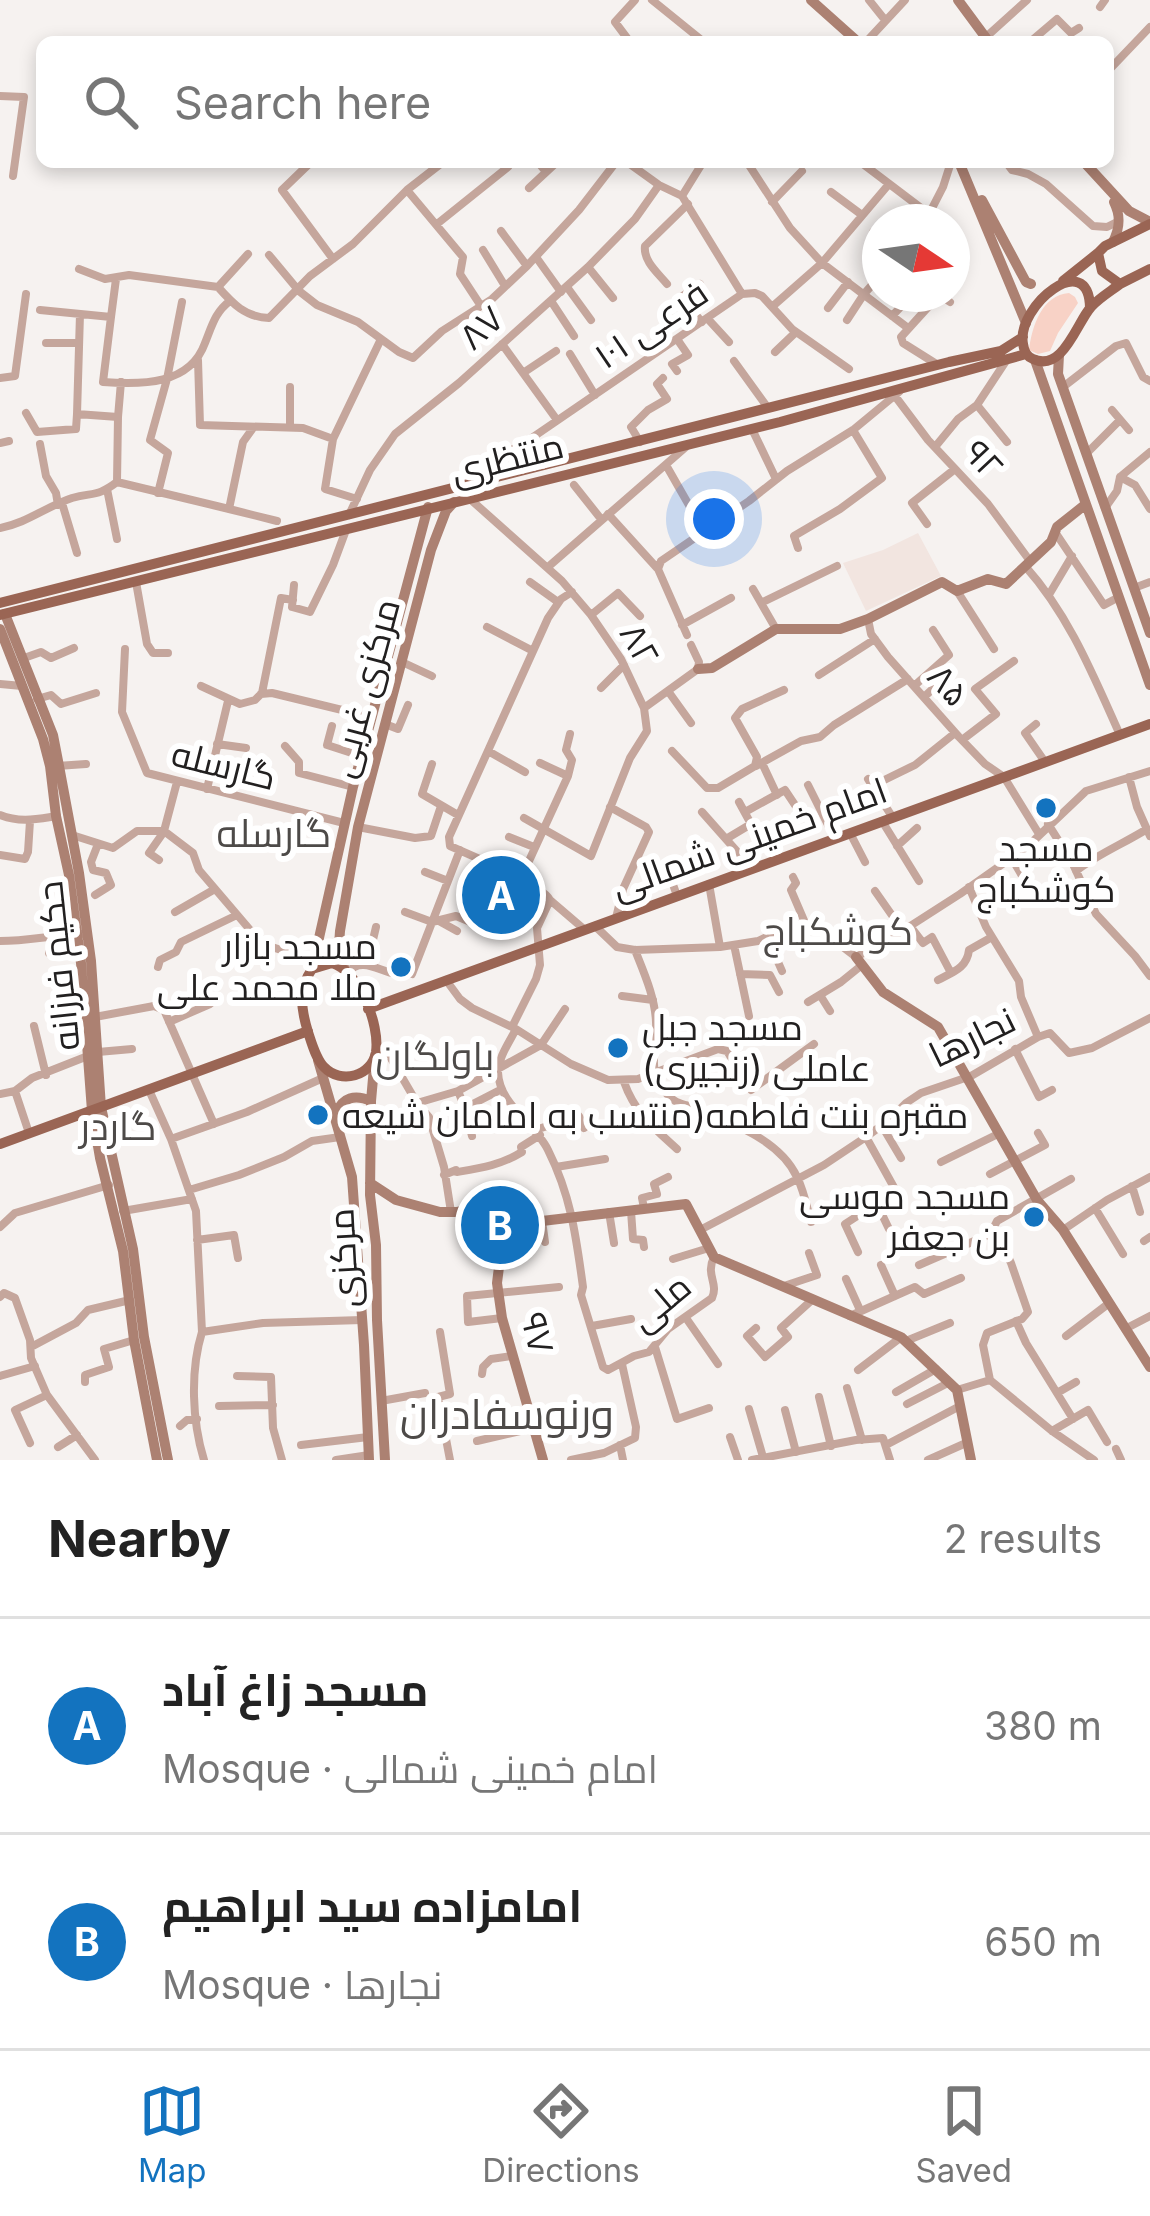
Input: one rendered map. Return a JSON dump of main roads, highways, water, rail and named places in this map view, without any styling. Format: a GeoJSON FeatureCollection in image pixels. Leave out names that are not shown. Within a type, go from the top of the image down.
{"type":"FeatureCollection","features":[{"type":"Feature","properties":{"kind":"main road"},"geometry":{"type":"LineString","coordinates":[[1030,357],[1022,337],[1026,323],[1051,289],[1113,242],[1150,223]]}},
{"type":"Feature","properties":{"kind":"main road"},"geometry":{"type":"LineString","coordinates":[[1098,253],[1102,271],[1120,284]]}},
{"type":"Feature","properties":{"kind":"main road"},"geometry":{"type":"LineString","coordinates":[[1090,308],[1120,284],[1150,269]]}},
{"type":"Feature","properties":{"kind":"main road"},"geometry":{"type":"LineString","coordinates":[[1063,281],[1083,286],[1090,308]]}},
{"type":"Feature","properties":{"kind":"main road","name":"منتظری"},"geometry":{"type":"LineString","coordinates":[[50,597],[752,429],[1007,359],[1046,361],[1059,355],[1090,308]]}},
{"type":"Feature","properties":{"kind":"main road","name":"منتظری"},"geometry":{"type":"LineString","coordinates":[[2,610],[349,514],[1001,351],[1022,337]]}},
{"type":"Feature","properties":{"kind":"main road","name":"امام خمینی شمالی"},"geometry":{"type":"LineString","coordinates":[[368,1009],[1150,724]]}},
{"type":"Feature","properties":{"kind":"main road"},"geometry":{"type":"LineString","coordinates":[[332,963],[346,969],[368,1009],[376,1053],[369,1068],[348,1077],[331,1072],[317,1057],[302,996],[313,965],[332,963]]}},
{"type":"Feature","properties":{"kind":"main road"},"geometry":{"type":"LineString","coordinates":[[0,1144],[308,1030]]}},
{"type":"Feature","properties":{"kind":"place","name":"مسجد کوشکباج"},"geometry":{"type":"Point","coordinates":[1046,808]}},
{"type":"Feature","properties":{"kind":"place","name":"مسجد زاغ آباد"},"geometry":{"type":"Point","coordinates":[501,895]}},
{"type":"Feature","properties":{"kind":"place","name":"مسجد بازار ملا محمد علی"},"geometry":{"type":"Point","coordinates":[401,967]}},
{"type":"Feature","properties":{"kind":"place","name":"مسجد جبل عاملی (زنجیری)"},"geometry":{"type":"Point","coordinates":[618,1048]}},
{"type":"Feature","properties":{"kind":"place","name":"مقبره بنت فاطمه(منتسب به امامان شیعه"},"geometry":{"type":"Point","coordinates":[318,1115]}},
{"type":"Feature","properties":{"kind":"place","name":"مسجد موسی بن جعفر"},"geometry":{"type":"Point","coordinates":[1034,1217]}},
{"type":"Feature","properties":{"kind":"place","name":"امامزاده سید ابراهیم"},"geometry":{"type":"Point","coordinates":[500,1225]}},
{"type":"Feature","properties":{"kind":"district","name":"گارسله"},"geometry":{"type":"Point","coordinates":[274,832]}},
{"type":"Feature","properties":{"kind":"district","name":"کوشکباج"},"geometry":{"type":"Point","coordinates":[838,930]}},
{"type":"Feature","properties":{"kind":"district","name":"باولگان"},"geometry":{"type":"Point","coordinates":[435,1055]}},
{"type":"Feature","properties":{"kind":"district","name":"گاردر"},"geometry":{"type":"Point","coordinates":[118,1125]}},
{"type":"Feature","properties":{"kind":"district","name":"ورنوسفادران"},"geometry":{"type":"Point","coordinates":[507,1413]}}]}
